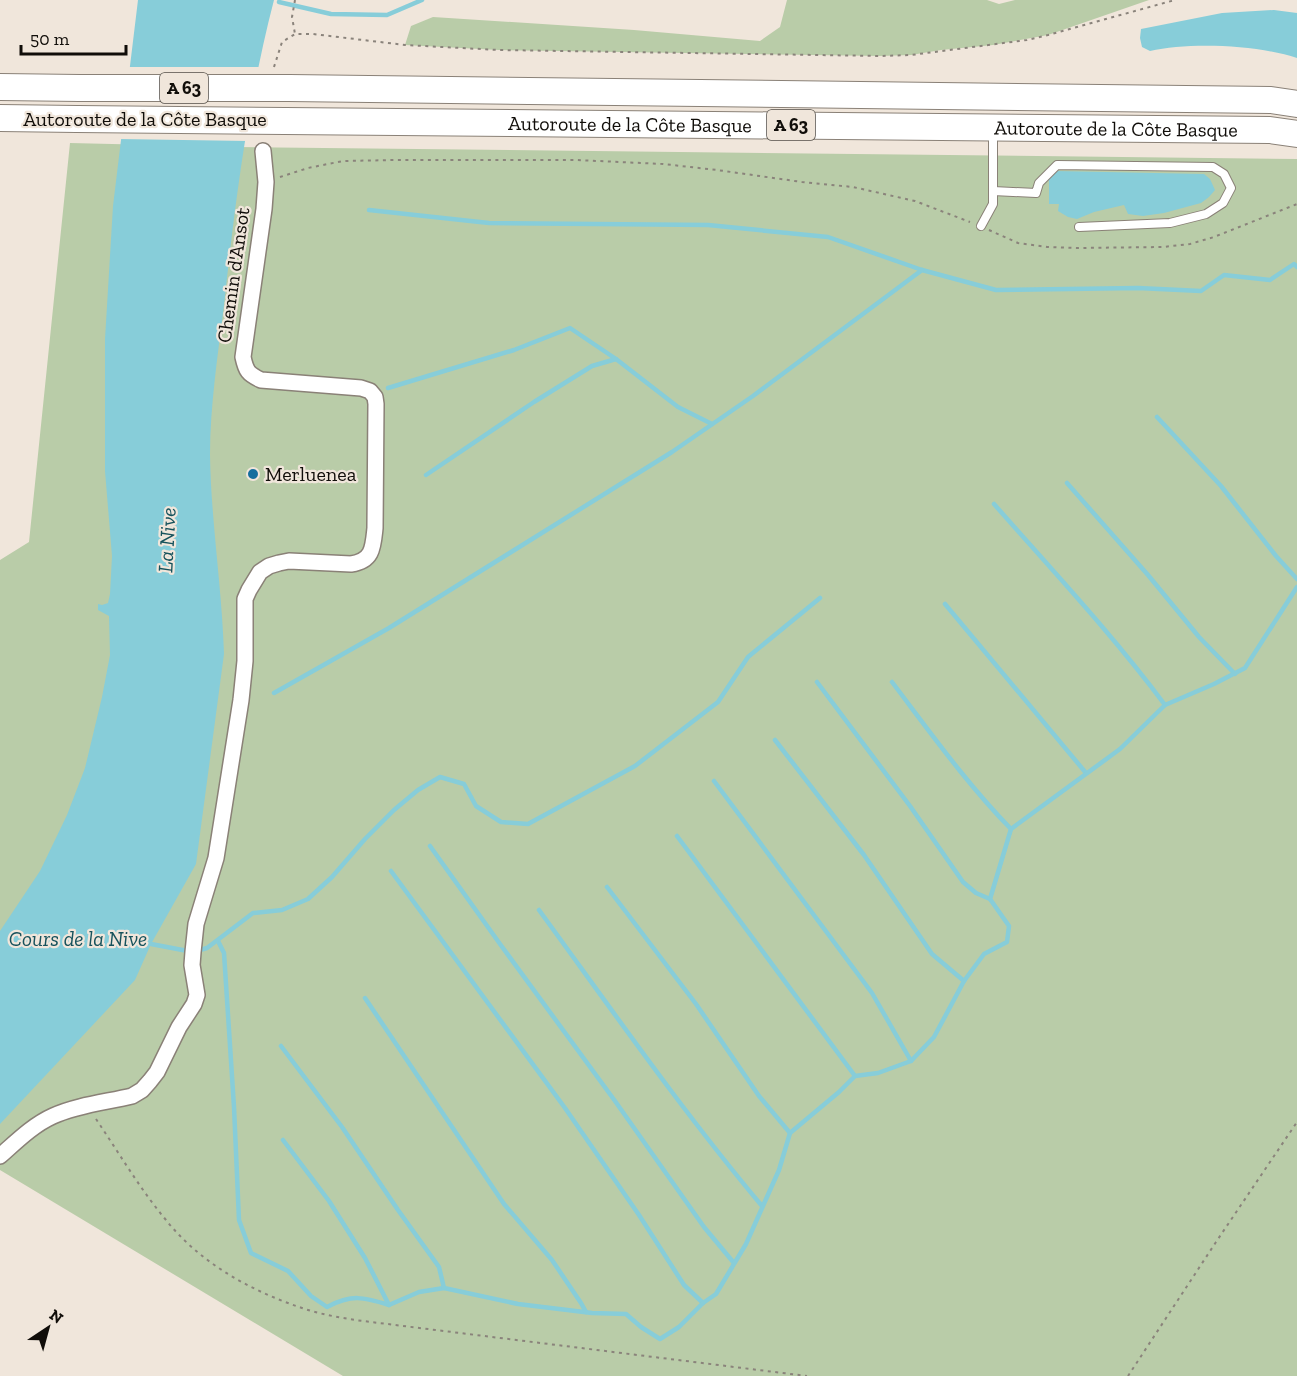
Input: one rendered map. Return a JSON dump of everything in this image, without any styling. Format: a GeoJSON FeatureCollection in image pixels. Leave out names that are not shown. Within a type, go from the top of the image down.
{"type":"FeatureCollection","features":[{"type":"Feature","properties":{"kind":"highway","name":"Autoroute de la Côte Basque"},"geometry":{"type":"LineString","coordinates":[[0,87],[289,88],[1272,100],[1297,104]]}},
{"type":"Feature","properties":{"kind":"highway","name":"Autoroute de la Côte Basque"},"geometry":{"type":"LineString","coordinates":[[0,118],[1270,130],[1297,134]]}},
{"type":"Feature","properties":{"kind":"street","name":"Chemin d'Ansot"},"geometry":{"type":"LineString","coordinates":[[88,1106],[132,1096],[146,1086],[157,1072],[178,1027],[194,1004],[197,994],[192,965],[196,924],[216,858],[242,700],[245,661],[245,599],[254,581],[260,572],[289,561],[351,564],[360,562],[368,557],[374,543],[375,397],[370,391],[361,388],[261,381],[246,370],[243,357],[264,209],[266,182],[263,151]]}},
{"type":"Feature","properties":{"kind":"street"},"geometry":{"type":"LineString","coordinates":[[0,1156],[52,1116],[88,1106]]}},
{"type":"Feature","properties":{"kind":"lane"},"geometry":{"type":"LineString","coordinates":[[981,226],[993,204],[993,127]]}},
{"type":"Feature","properties":{"kind":"lane"},"geometry":{"type":"LineString","coordinates":[[993,191],[1036,193],[1039,183],[1058,165],[1213,167],[1224,174],[1231,188],[1223,203],[1206,214],[1170,223],[1079,227]]}},
{"type":"Feature","properties":{"kind":"path"},"geometry":{"type":"LineString","coordinates":[[295,0],[292,17],[295,34]]}},
{"type":"Feature","properties":{"kind":"path"},"geometry":{"type":"LineString","coordinates":[[274,67],[282,42],[295,34],[405,45],[499,50],[911,55],[1027,40],[1175,0]]}},
{"type":"Feature","properties":{"kind":"path"},"geometry":{"type":"LineString","coordinates":[[266,182],[309,168],[343,161],[565,160],[663,164],[853,187],[915,201],[1018,243],[1076,248],[1163,247],[1190,244],[1214,237],[1297,204]]}},
{"type":"Feature","properties":{"kind":"path"},"geometry":{"type":"LineString","coordinates":[[88,1106],[149,1199],[181,1237],[203,1257],[243,1283],[281,1301],[326,1315],[355,1320],[807,1376]]}},
{"type":"Feature","properties":{"kind":"path"},"geometry":{"type":"LineString","coordinates":[[1128,1376],[1297,1122]]}},
{"type":"Feature","properties":{"kind":"green space"},"geometry":{"type":"Polygon","coordinates":[[[787,0],[987,0],[999,4],[1015,0],[1149,0],[1048,35],[993,45],[911,55],[499,50],[405,45],[411,26],[433,17],[760,41],[780,27],[787,0]]]}},
{"type":"Feature","properties":{"kind":"green space"},"geometry":{"type":"Polygon","coordinates":[[[70,143],[238,147],[1297,159],[1297,1376],[343,1376],[0,1170],[0,560],[29,542],[70,143]]]}},
{"type":"Feature","properties":{"kind":"water","name":"Cours de la Nive"},"geometry":{"type":"Polygon","coordinates":[[[138,0],[274,0],[243,152],[211,418],[211,480],[224,654],[196,864],[151,944],[135,980],[0,1124],[0,931],[40,871],[67,815],[85,768],[110,655],[109,616],[98,610],[98,604],[108,603],[112,556],[105,471],[105,339],[113,206],[138,0]]]}},
{"type":"Feature","properties":{"kind":"water"},"geometry":{"type":"Polygon","coordinates":[[[1274,10],[1297,13],[1297,58],[1263,50],[1224,46],[1184,46],[1150,51],[1142,47],[1141,29],[1222,13],[1274,10]]]}},
{"type":"Feature","properties":{"kind":"water"},"geometry":{"type":"Polygon","coordinates":[[[1055,171],[1204,174],[1210,179],[1215,190],[1201,203],[1164,213],[1143,216],[1128,214],[1124,205],[1094,212],[1077,219],[1058,211],[1059,204],[1049,204],[1049,178],[1055,171]]]}},
{"type":"Feature","properties":{"kind":"pier"},"geometry":{"type":"Polygon","coordinates":[[[126,67],[261,67],[248,141],[118,139],[126,67]]]}},
{"type":"Feature","properties":{"kind":"waterway"},"geometry":{"type":"LineString","coordinates":[[279,2],[331,14],[387,15],[422,0]]}},
{"type":"Feature","properties":{"kind":"waterway"},"geometry":{"type":"LineString","coordinates":[[369,210],[489,223],[708,225],[828,237],[922,270],[996,290],[1138,288],[1201,291],[1224,275],[1270,280],[1294,264],[1297,267]]}},
{"type":"Feature","properties":{"kind":"waterway"},"geometry":{"type":"LineString","coordinates":[[274,693],[389,628],[672,452],[753,396],[922,270]]}},
{"type":"Feature","properties":{"kind":"waterway"},"geometry":{"type":"LineString","coordinates":[[388,388],[514,350],[570,328],[616,359]]}},
{"type":"Feature","properties":{"kind":"waterway"},"geometry":{"type":"LineString","coordinates":[[426,475],[592,366],[616,359],[678,407],[712,424]]}},
{"type":"Feature","properties":{"kind":"waterway"},"geometry":{"type":"LineString","coordinates":[[1157,417],[1221,486],[1297,579]]}},
{"type":"Feature","properties":{"kind":"waterway"},"geometry":{"type":"LineString","coordinates":[[1067,483],[1199,637],[1235,674]]}},
{"type":"Feature","properties":{"kind":"waterway"},"geometry":{"type":"LineString","coordinates":[[994,504],[1103,628],[1165,705]]}},
{"type":"Feature","properties":{"kind":"waterway"},"geometry":{"type":"LineString","coordinates":[[218,941],[224,953],[239,1220],[251,1253],[288,1271],[311,1296],[327,1307],[344,1300],[358,1298],[389,1305],[419,1292],[444,1288],[518,1304],[592,1313],[626,1314],[660,1339],[679,1327],[703,1303],[716,1294],[746,1244],[779,1170],[790,1133],[855,1076],[878,1073],[911,1061],[934,1037],[964,981],[984,954],[1007,942],[1009,926],[990,899],[1011,829],[1120,749],[1165,705],[1245,668],[1297,587]]}},
{"type":"Feature","properties":{"kind":"waterway"},"geometry":{"type":"LineString","coordinates":[[151,944],[193,952],[207,948],[253,913],[282,910],[308,899],[332,877],[394,810],[418,790],[440,777],[464,784],[476,806],[501,822],[528,824],[635,766],[718,702],[748,657],[820,598]]}},
{"type":"Feature","properties":{"kind":"waterway"},"geometry":{"type":"LineString","coordinates":[[945,604],[1086,773]]}},
{"type":"Feature","properties":{"kind":"waterway"},"geometry":{"type":"LineString","coordinates":[[817,682],[910,806],[963,882],[976,893],[990,899]]}},
{"type":"Feature","properties":{"kind":"waterway"},"geometry":{"type":"LineString","coordinates":[[892,682],[964,776],[1011,829]]}},
{"type":"Feature","properties":{"kind":"waterway"},"geometry":{"type":"LineString","coordinates":[[775,740],[864,855],[932,954],[964,981]]}},
{"type":"Feature","properties":{"kind":"waterway"},"geometry":{"type":"LineString","coordinates":[[714,781],[872,993],[911,1061]]}},
{"type":"Feature","properties":{"kind":"waterway"},"geometry":{"type":"LineString","coordinates":[[677,836],[855,1076]]}},
{"type":"Feature","properties":{"kind":"waterway"},"geometry":{"type":"LineString","coordinates":[[430,846],[704,1227],[734,1263]]}},
{"type":"Feature","properties":{"kind":"waterway"},"geometry":{"type":"LineString","coordinates":[[391,871],[565,1108],[684,1285],[703,1303]]}},
{"type":"Feature","properties":{"kind":"waterway"},"geometry":{"type":"LineString","coordinates":[[607,887],[696,1004],[759,1096],[790,1133]]}},
{"type":"Feature","properties":{"kind":"waterway"},"geometry":{"type":"LineString","coordinates":[[539,910],[676,1097],[762,1206]]}},
{"type":"Feature","properties":{"kind":"waterway"},"geometry":{"type":"LineString","coordinates":[[365,998],[504,1204],[552,1260],[586,1312]]}},
{"type":"Feature","properties":{"kind":"waterway"},"geometry":{"type":"LineString","coordinates":[[281,1046],[342,1127],[439,1267],[444,1288]]}},
{"type":"Feature","properties":{"kind":"waterway"},"geometry":{"type":"LineString","coordinates":[[283,1140],[329,1201],[365,1258],[389,1305]]}},
{"type":"Feature","properties":{"kind":"place","name":"Merluenea"},"geometry":{"type":"Point","coordinates":[253,474]}},
{"type":"Feature","properties":{"kind":"water label","name":"La Nive"},"geometry":{"type":"Point","coordinates":[167,540]}}]}
